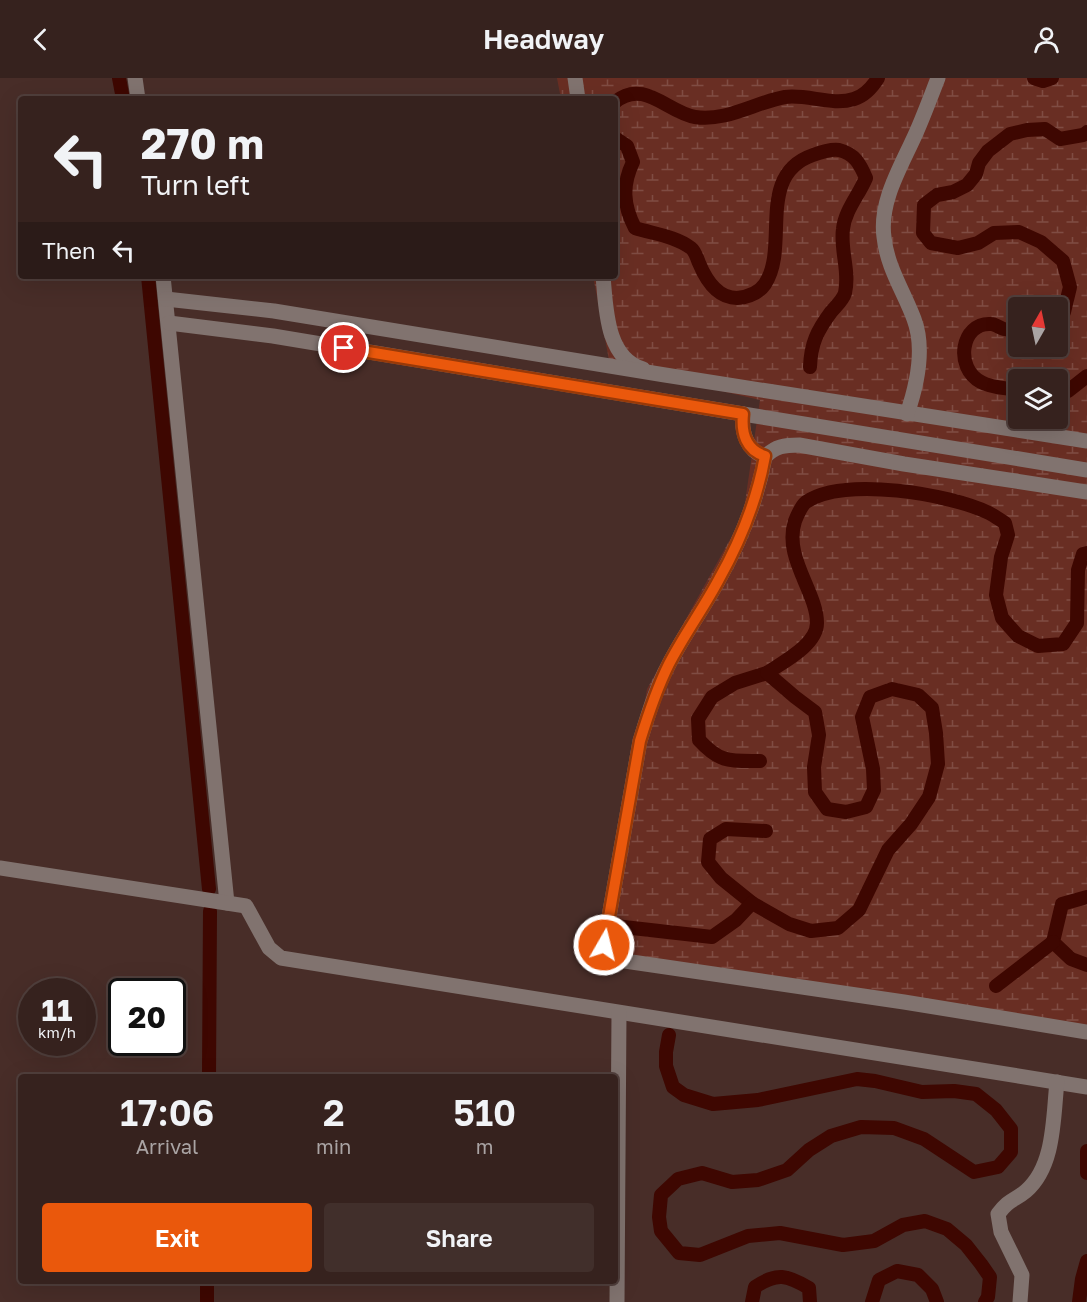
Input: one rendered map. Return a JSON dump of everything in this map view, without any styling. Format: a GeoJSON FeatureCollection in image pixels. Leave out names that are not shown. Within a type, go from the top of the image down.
{"type":"FeatureCollection","features":[{"type":"Feature","properties":{"kind":"lane"},"geometry":{"type":"LineString","coordinates":[[135,78],[138,96]]}},
{"type":"Feature","properties":{"kind":"lane"},"geometry":{"type":"LineString","coordinates":[[574,78],[577,96]]}},
{"type":"Feature","properties":{"kind":"lane"},"geometry":{"type":"LineString","coordinates":[[908,414],[915,389],[919,348],[915,321],[891,266],[884,237],[885,210],[897,175],[938,78]]}},
{"type":"Feature","properties":{"kind":"lane"},"geometry":{"type":"LineString","coordinates":[[163,279],[227,903]]}},
{"type":"Feature","properties":{"kind":"lane"},"geometry":{"type":"LineString","coordinates":[[603,279],[607,318],[616,346],[635,366],[665,375]]}},
{"type":"Feature","properties":{"kind":"lane"},"geometry":{"type":"LineString","coordinates":[[166,298],[274,311],[1087,441]]}},
{"type":"Feature","properties":{"kind":"lane"},"geometry":{"type":"LineString","coordinates":[[169,323],[273,336],[1087,470]]}},
{"type":"Feature","properties":{"kind":"lane"},"geometry":{"type":"LineString","coordinates":[[743,414],[741,427],[745,439],[756,453],[765,456]]}},
{"type":"Feature","properties":{"kind":"lane"},"geometry":{"type":"LineString","coordinates":[[1087,492],[904,464],[799,445],[783,446],[771,450],[765,456],[751,510],[738,543],[719,580],[669,664],[647,720],[640,741],[604,945],[606,952],[618,960],[904,1002],[1087,1032]]}},
{"type":"Feature","properties":{"kind":"lane"},"geometry":{"type":"LineString","coordinates":[[0,868],[246,906],[269,948],[281,958],[1087,1087]]}},
{"type":"Feature","properties":{"kind":"lane"},"geometry":{"type":"LineString","coordinates":[[618,1158],[619,1013]]}},
{"type":"Feature","properties":{"kind":"lane"},"geometry":{"type":"LineString","coordinates":[[1020,1302],[1022,1275],[1000,1232],[998,1214],[1005,1203],[1026,1191],[1042,1172],[1048,1153],[1057,1082]]}},
{"type":"Feature","properties":{"kind":"lane"},"geometry":{"type":"LineString","coordinates":[[617,1284],[617,1302]]}},
{"type":"Feature","properties":{"kind":"green space"},"geometry":{"type":"Polygon","coordinates":[[[557,78],[1087,78],[1087,1037],[601,954],[647,689],[743,516],[760,400],[610,365],[594,279],[618,279],[618,96],[560,96],[557,78]]]}},
{"type":"Feature","properties":{"kind":"waterway"},"geometry":{"type":"LineString","coordinates":[[119,78],[122,96]]}},
{"type":"Feature","properties":{"kind":"waterway"},"geometry":{"type":"LineString","coordinates":[[618,100],[636,94],[646,95],[685,114],[707,118],[718,117],[785,97],[846,101],[861,96],[878,78]]}},
{"type":"Feature","properties":{"kind":"waterway"},"geometry":{"type":"LineString","coordinates":[[1034,78],[1043,81],[1052,78]]}},
{"type":"Feature","properties":{"kind":"waterway"},"geometry":{"type":"LineString","coordinates":[[1068,297],[1070,287],[1063,261],[1041,242],[1019,232],[994,233],[978,243],[958,248],[931,243],[923,233],[924,205],[937,195],[953,192],[967,185],[976,174],[979,163],[988,151],[1010,134],[1045,129],[1060,139],[1083,135],[1087,132]]}},
{"type":"Feature","properties":{"kind":"waterway"},"geometry":{"type":"LineString","coordinates":[[618,140],[627,146],[633,162],[629,170],[625,195],[635,228],[671,238],[691,248],[713,287],[724,295],[737,298],[749,296],[760,290],[772,268],[779,195],[785,178],[795,165],[813,155],[833,150],[845,152],[856,160],[866,178],[844,222],[845,293],[818,331],[813,344],[810,367]]}},
{"type":"Feature","properties":{"kind":"waterway"},"geometry":{"type":"LineString","coordinates":[[148,279],[209,889]]}},
{"type":"Feature","properties":{"kind":"waterway"},"geometry":{"type":"LineString","coordinates":[[1008,329],[993,324],[981,325],[973,330],[968,338],[964,357],[972,375],[981,382],[1008,389]]}},
{"type":"Feature","properties":{"kind":"waterway"},"geometry":{"type":"LineString","coordinates":[[1068,391],[1087,376]]}},
{"type":"Feature","properties":{"kind":"waterway"},"geometry":{"type":"LineString","coordinates":[[615,926],[712,937],[736,920],[752,903],[789,924],[811,931],[838,928],[859,910],[888,850],[911,824],[929,797],[938,764],[932,708],[918,695],[892,689],[870,697],[862,717],[873,769],[874,790],[866,807],[846,812],[827,809],[815,792],[814,767],[819,735],[815,712],[767,673],[798,652],[816,631],[816,611],[793,548],[792,534],[795,521],[806,502],[823,494],[870,489],[924,494],[971,506],[993,515],[1005,523],[1008,535],[1001,557],[996,595],[1002,618],[1018,636],[1038,646],[1063,644],[1077,623],[1078,570],[1083,554],[1087,553]]}},
{"type":"Feature","properties":{"kind":"waterway"},"geometry":{"type":"LineString","coordinates":[[760,761],[726,759],[713,753],[699,740],[698,719],[712,697],[735,683],[767,673]]}},
{"type":"Feature","properties":{"kind":"waterway"},"geometry":{"type":"LineString","coordinates":[[752,903],[721,878],[708,862],[710,839],[726,829],[766,831]]}},
{"type":"Feature","properties":{"kind":"waterway"},"geometry":{"type":"LineString","coordinates":[[1087,897],[1062,904],[1053,942],[1071,959],[1087,965]]}},
{"type":"Feature","properties":{"kind":"waterway"},"geometry":{"type":"LineString","coordinates":[[209,1074],[210,911]]}},
{"type":"Feature","properties":{"kind":"waterway"},"geometry":{"type":"LineString","coordinates":[[996,986],[1053,942]]}},
{"type":"Feature","properties":{"kind":"waterway"},"geometry":{"type":"LineString","coordinates":[[669,1035],[666,1066],[673,1087],[684,1095],[713,1104],[758,1100],[857,1079],[922,1092],[954,1091],[976,1094],[996,1110],[1011,1129],[1011,1152],[998,1167],[974,1172],[924,1139],[894,1128],[861,1127],[831,1136],[809,1150],[787,1170],[758,1180],[732,1182],[702,1173],[678,1179],[661,1195],[659,1217],[661,1231],[679,1253],[700,1255],[748,1236],[780,1233],[843,1245],[874,1241],[903,1225],[925,1221],[947,1229],[966,1245],[981,1264],[990,1277],[988,1297],[985,1302]]}},
{"type":"Feature","properties":{"kind":"waterway"},"geometry":{"type":"LineString","coordinates":[[1087,1151],[1087,1173]]}},
{"type":"Feature","properties":{"kind":"waterway"},"geometry":{"type":"LineString","coordinates":[[1079,1302],[1087,1261]]}},
{"type":"Feature","properties":{"kind":"waterway"},"geometry":{"type":"LineString","coordinates":[[872,1302],[879,1280],[897,1271],[918,1275],[932,1289],[937,1302]]}},
{"type":"Feature","properties":{"kind":"waterway"},"geometry":{"type":"LineString","coordinates":[[752,1302],[755,1287],[776,1277],[788,1278],[809,1288],[810,1302]]}},
{"type":"Feature","properties":{"kind":"waterway"},"geometry":{"type":"LineString","coordinates":[[207,1284],[207,1302]]}},
{"type":"Feature","properties":{"kind":"route"},"geometry":{"type":"LineString","coordinates":[[344,348],[743,414],[741,427],[745,439],[756,453],[765,456],[748,520],[738,543],[719,580],[669,664],[640,741],[604,945]]}}]}
